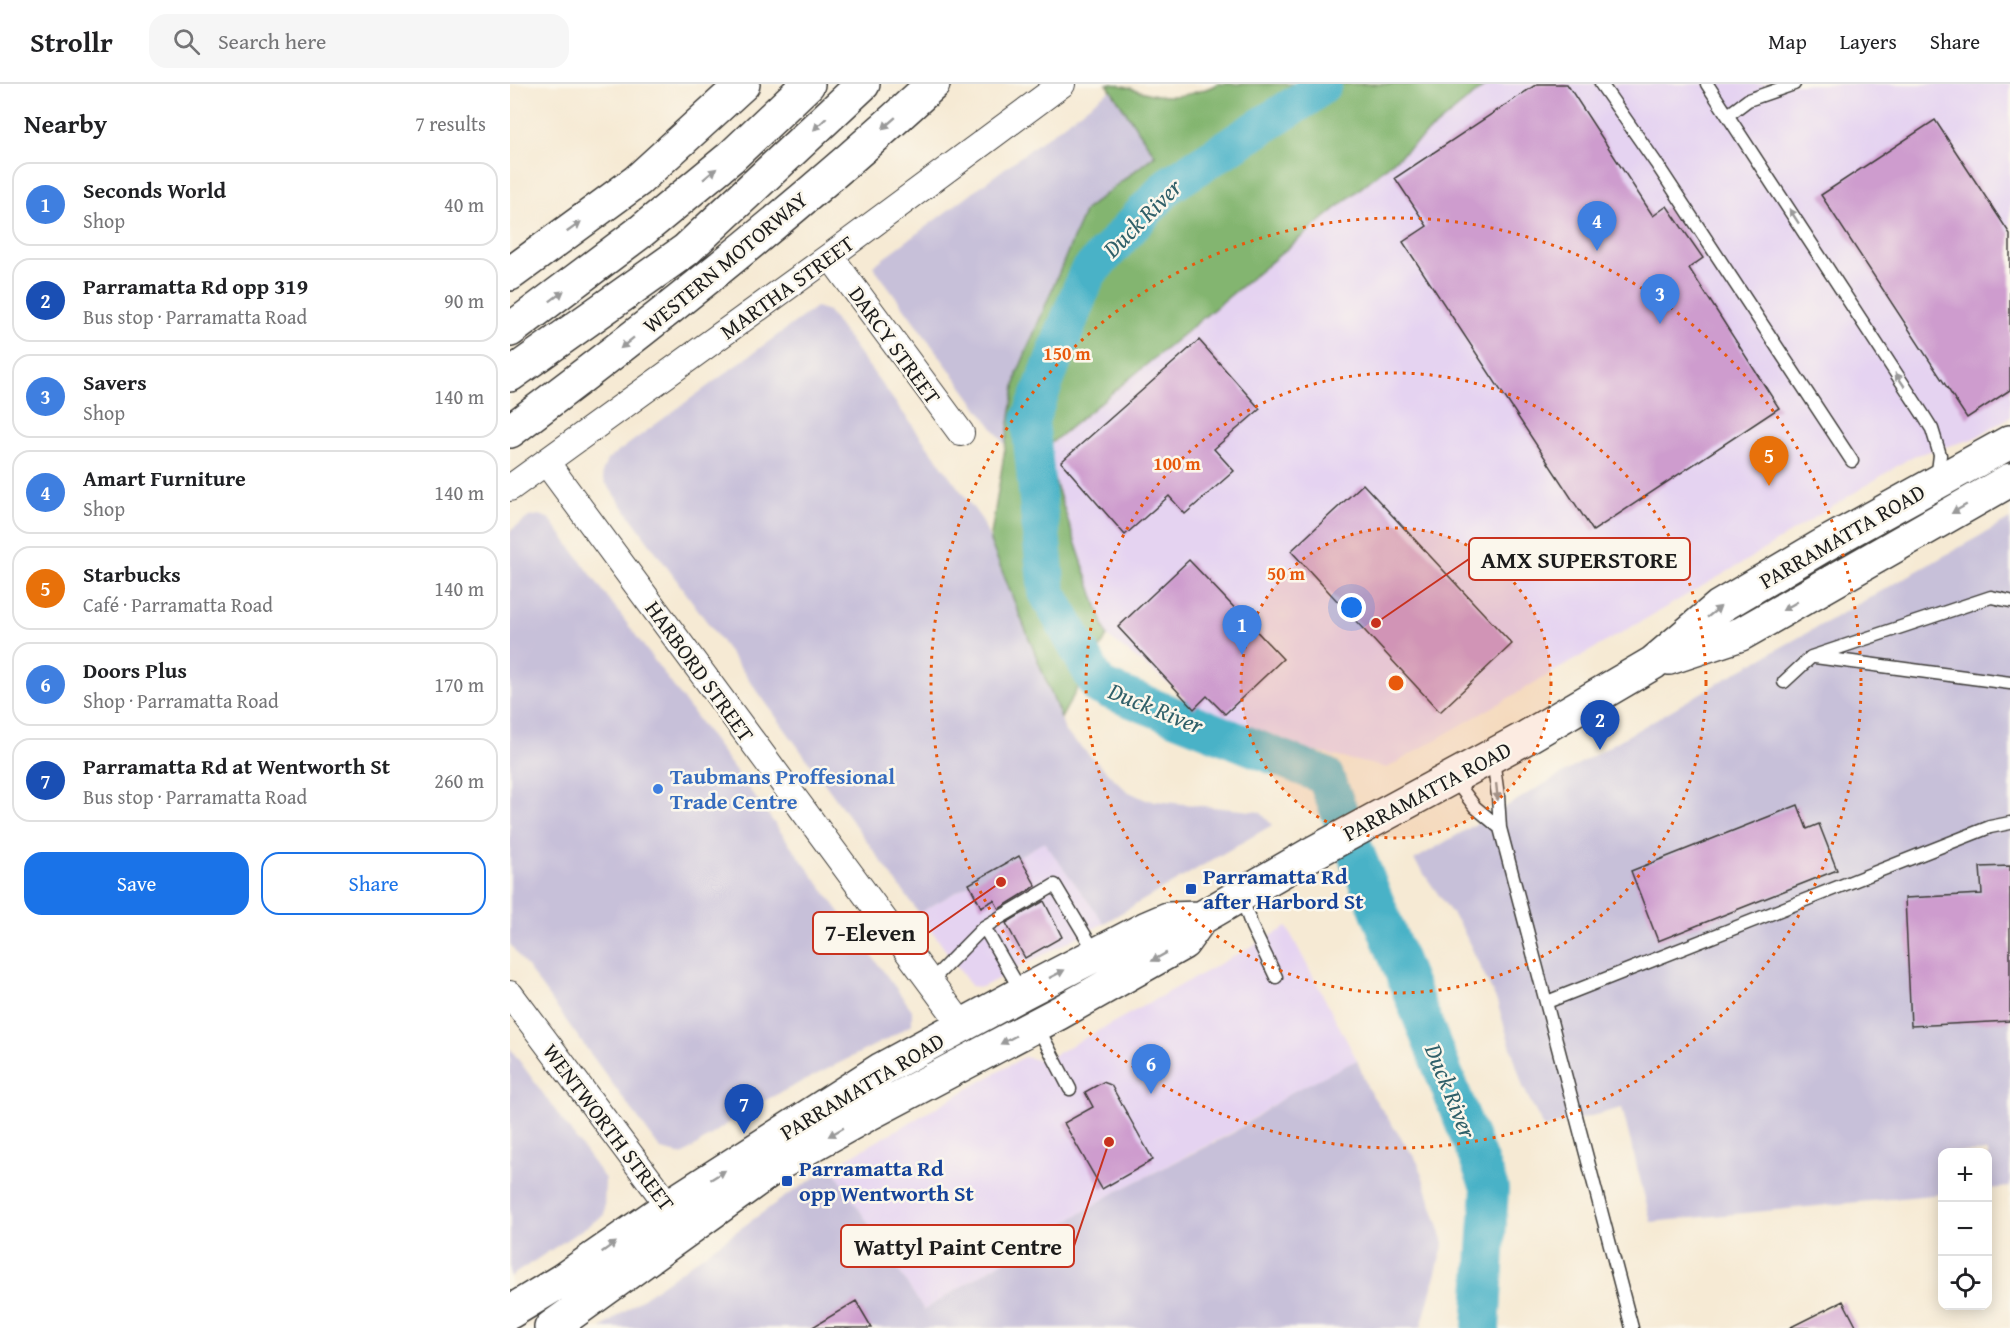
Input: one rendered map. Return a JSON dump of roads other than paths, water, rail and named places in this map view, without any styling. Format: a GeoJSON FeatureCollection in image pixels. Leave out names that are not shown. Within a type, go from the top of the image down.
{"type":"FeatureCollection","features":[{"type":"Feature","properties":{"kind":"highway"},"geometry":{"type":"LineString","coordinates":[[510,274],[637,181],[743,84]]}},
{"type":"Feature","properties":{"kind":"highway"},"geometry":{"type":"LineString","coordinates":[[510,330],[731,157],[808,84]]}},
{"type":"Feature","properties":{"kind":"highway","name":"WESTERN MOTORWAY"},"geometry":{"type":"LineString","coordinates":[[510,375],[686,250],[863,84]]}},
{"type":"Feature","properties":{"kind":"highway","name":"WESTERN MOTORWAY"},"geometry":{"type":"LineString","coordinates":[[510,431],[617,351],[727,262],[933,84]]}},
{"type":"Feature","properties":{"kind":"highway"},"geometry":{"type":"LineString","coordinates":[[510,394],[551,366],[686,250]]}},
{"type":"Feature","properties":{"kind":"highway","name":"PARRAMATTA ROAD"},"geometry":{"type":"LineString","coordinates":[[510,1312],[561,1281],[1037,1025],[1183,943],[1201,918],[1313,853],[1492,756],[1653,663],[1719,607],[1822,546],[2010,442]]}},
{"type":"Feature","properties":{"kind":"highway","name":"PARRAMATTA ROAD"},"geometry":{"type":"LineString","coordinates":[[1653,663],[1741,634],[2010,480]]}},
{"type":"Feature","properties":{"kind":"highway","name":"PARRAMATTA ROAD"},"geometry":{"type":"LineString","coordinates":[[551,1328],[678,1219],[882,1069],[1096,954],[1168,919],[1201,918]]}},
{"type":"Feature","properties":{"kind":"street","name":"MARTHA STREET"},"geometry":{"type":"LineString","coordinates":[[510,488],[1062,84]]}},
{"type":"Feature","properties":{"kind":"street","name":"DARCY STREET"},"geometry":{"type":"LineString","coordinates":[[830,256],[961,433]]}},
{"type":"Feature","properties":{"kind":"street","name":"HARBORD STREET"},"geometry":{"type":"LineString","coordinates":[[546,462],[962,1025]]}},
{"type":"Feature","properties":{"kind":"street","name":"WENTWORTH STREET"},"geometry":{"type":"LineString","coordinates":[[510,994],[678,1219]]}},
{"type":"Feature","properties":{"kind":"lane"},"geometry":{"type":"LineString","coordinates":[[1601,84],[1656,163],[1852,461]]}},
{"type":"Feature","properties":{"kind":"lane"},"geometry":{"type":"LineString","coordinates":[[1707,84],[1932,429],[1940,455],[1936,483]]}},
{"type":"Feature","properties":{"kind":"lane"},"geometry":{"type":"LineString","coordinates":[[1728,115],[1748,100],[1794,84]]}},
{"type":"Feature","properties":{"kind":"lane"},"geometry":{"type":"LineString","coordinates":[[1784,682],[1811,657],[1991,597],[2010,601]]}},
{"type":"Feature","properties":{"kind":"lane"},"geometry":{"type":"LineString","coordinates":[[1811,657],[2010,683]]}},
{"type":"Feature","properties":{"kind":"lane"},"geometry":{"type":"LineString","coordinates":[[1492,756],[1500,828],[1632,1328]]}},
{"type":"Feature","properties":{"kind":"lane"},"geometry":{"type":"LineString","coordinates":[[1452,777],[1475,807],[1500,828]]}},
{"type":"Feature","properties":{"kind":"lane"},"geometry":{"type":"LineString","coordinates":[[1547,1002],[1990,827],[2010,823]]}},
{"type":"Feature","properties":{"kind":"lane"},"geometry":{"type":"LineString","coordinates":[[930,982],[984,927],[1055,885],[1096,954]]}},
{"type":"Feature","properties":{"kind":"lane"},"geometry":{"type":"LineString","coordinates":[[1240,895],[1252,927],[1276,977]]}},
{"type":"Feature","properties":{"kind":"lane"},"geometry":{"type":"LineString","coordinates":[[984,927],[1022,993]]}},
{"type":"Feature","properties":{"kind":"lane"},"geometry":{"type":"LineString","coordinates":[[1037,1025],[1070,1089]]}},
{"type":"Feature","properties":{"kind":"waterway","name":"Duck River"},"geometry":{"type":"LineString","coordinates":[[1323,84],[1306,98],[1169,185],[1087,274],[1030,420],[1047,592],[1099,686],[1325,776],[1490,1189],[1481,1328]]}},
{"type":"Feature","properties":{"kind":"place","name":"Amart Furniture"},"geometry":{"type":"Point","coordinates":[1597,251]}},
{"type":"Feature","properties":{"kind":"place","name":"Savers"},"geometry":{"type":"Point","coordinates":[1660,324]}},
{"type":"Feature","properties":{"kind":"place","name":"Starbucks"},"geometry":{"type":"Point","coordinates":[1769,486]}},
{"type":"Feature","properties":{"kind":"place","name":"AMX SUPERSTORE"},"geometry":{"type":"Point","coordinates":[1376,623]}},
{"type":"Feature","properties":{"kind":"place","name":"Seconds World"},"geometry":{"type":"Point","coordinates":[1242,655]}},
{"type":"Feature","properties":{"kind":"place","name":"Parramatta Rd opp 319"},"geometry":{"type":"Point","coordinates":[1600,750]}},
{"type":"Feature","properties":{"kind":"place","name":"Taubmans Proffesional Trade Centre"},"geometry":{"type":"Point","coordinates":[658,789]}},
{"type":"Feature","properties":{"kind":"place","name":"7-Eleven"},"geometry":{"type":"Point","coordinates":[1001,882]}},
{"type":"Feature","properties":{"kind":"place","name":"Parramatta Rd after Harbord St"},"geometry":{"type":"Point","coordinates":[1191,889]}},
{"type":"Feature","properties":{"kind":"place","name":"Doors Plus"},"geometry":{"type":"Point","coordinates":[1151,1094]}},
{"type":"Feature","properties":{"kind":"place","name":"Parramatta Rd at Wentworth St"},"geometry":{"type":"Point","coordinates":[744,1134]}},
{"type":"Feature","properties":{"kind":"place","name":"Wattyl Paint Centre"},"geometry":{"type":"Point","coordinates":[1109,1142]}},
{"type":"Feature","properties":{"kind":"place","name":"Parramatta Rd opp Wentworth St"},"geometry":{"type":"Point","coordinates":[787,1181]}}]}
